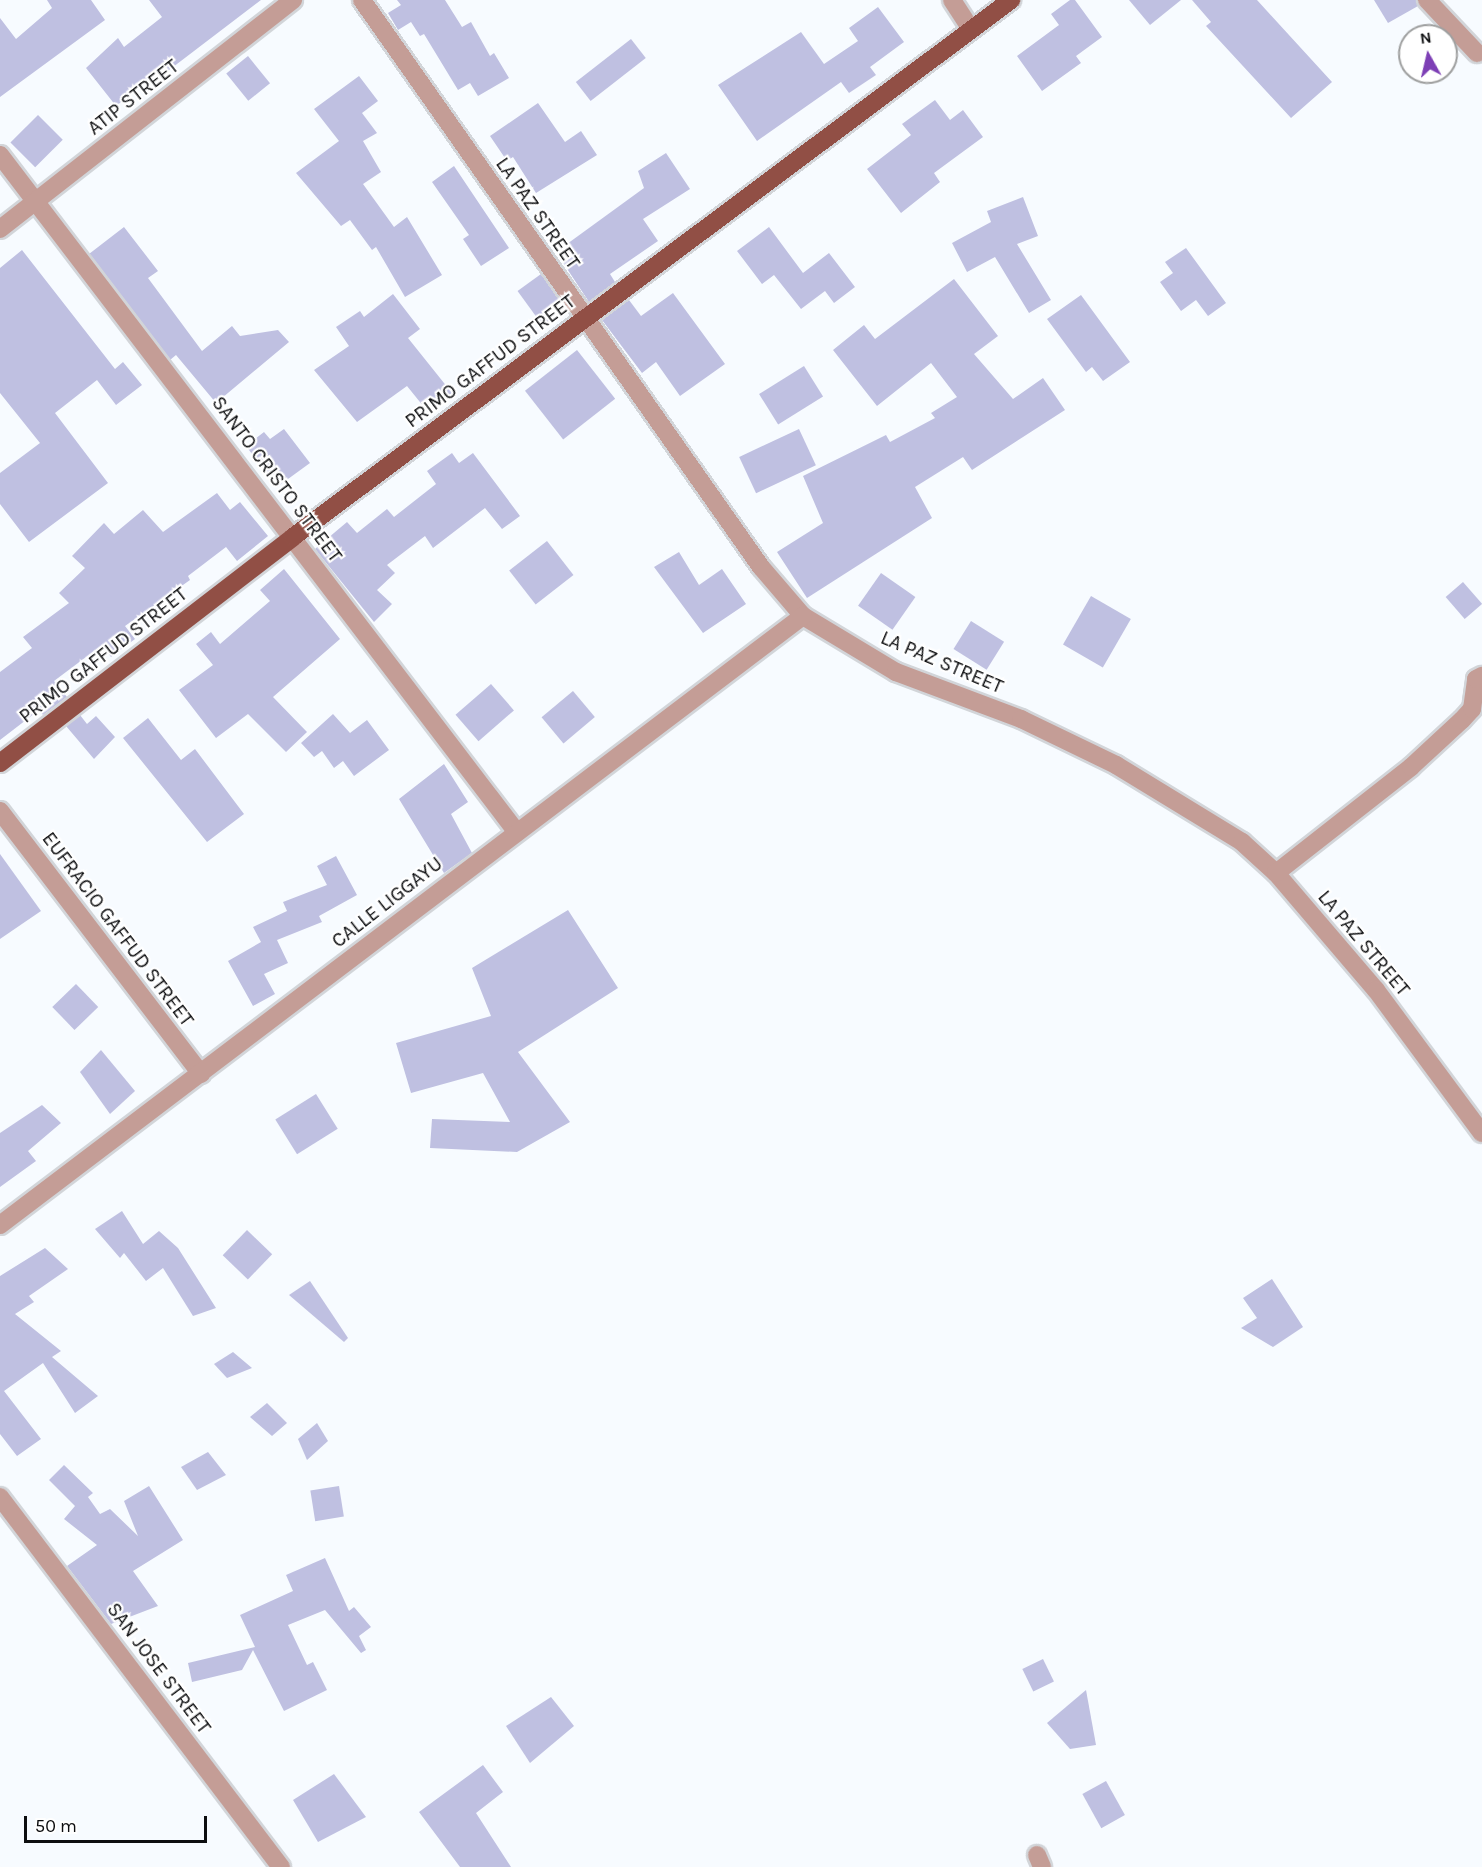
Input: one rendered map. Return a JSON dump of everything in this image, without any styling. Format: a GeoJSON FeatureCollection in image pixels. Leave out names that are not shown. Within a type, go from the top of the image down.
{"type":"FeatureCollection","features":[{"type":"Feature","properties":{"kind":"main road","name":"PRIMO GAFFUD STREET"},"geometry":{"type":"LineString","coordinates":[[0,763],[293,537],[1011,0]]}},
{"type":"Feature","properties":{"kind":"street","name":"ATIP STREET"},"geometry":{"type":"LineString","coordinates":[[0,229],[293,0]]}},
{"type":"Feature","properties":{"kind":"street","name":"LA PAZ STREET"},"geometry":{"type":"LineString","coordinates":[[362,0],[761,567],[803,616],[896,672],[1021,719],[1116,765],[1242,842],[1276,873],[1376,990],[1482,1133]]}},
{"type":"Feature","properties":{"kind":"street"},"geometry":{"type":"LineString","coordinates":[[952,0],[972,29]]}},
{"type":"Feature","properties":{"kind":"street"},"geometry":{"type":"LineString","coordinates":[[1427,0],[1477,52]]}},
{"type":"Feature","properties":{"kind":"street","name":"SANTO CRISTO STREET"},"geometry":{"type":"LineString","coordinates":[[0,156],[516,831]]}},
{"type":"Feature","properties":{"kind":"street","name":"CALLE LIGGAYU"},"geometry":{"type":"LineString","coordinates":[[0,1225],[201,1074],[516,831],[803,616]]}},
{"type":"Feature","properties":{"kind":"street"},"geometry":{"type":"LineString","coordinates":[[1276,873],[1411,768],[1462,720],[1472,709],[1476,679],[1482,676]]}},
{"type":"Feature","properties":{"kind":"street","name":"EUFRACIO GAFFUD STREET"},"geometry":{"type":"LineString","coordinates":[[0,811],[201,1074]]}},
{"type":"Feature","properties":{"kind":"street","name":"SAN JOSE STREET"},"geometry":{"type":"LineString","coordinates":[[0,1497],[281,1867]]}},
{"type":"Feature","properties":{"kind":"building"},"geometry":{"type":"Polygon","coordinates":[[[47,0],[91,0],[105,20],[0,97],[0,18],[16,39],[52,8],[47,0]]]}},
{"type":"Feature","properties":{"kind":"building"},"geometry":{"type":"Polygon","coordinates":[[[149,0],[261,0],[156,80],[153,77],[116,106],[86,68],[118,38],[124,47],[162,17],[149,0]]]}},
{"type":"Feature","properties":{"kind":"building"},"geometry":{"type":"Polygon","coordinates":[[[397,0],[445,0],[462,27],[471,22],[490,56],[494,53],[509,78],[478,96],[470,83],[458,90],[424,34],[420,36],[411,22],[398,30],[388,13],[401,5],[397,0]]]}},
{"type":"Feature","properties":{"kind":"building"},"geometry":{"type":"Polygon","coordinates":[[[1070,0],[1075,0],[1102,37],[1076,56],[1081,63],[1042,91],[1017,56],[1059,25],[1051,14],[1070,0]]]}},
{"type":"Feature","properties":{"kind":"building"},"geometry":{"type":"Polygon","coordinates":[[[1129,0],[1181,0],[1150,25],[1129,0]]]}},
{"type":"Feature","properties":{"kind":"building"},"geometry":{"type":"Polygon","coordinates":[[[1192,0],[1257,0],[1332,82],[1291,118],[1206,26],[1211,22],[1192,0]]]}},
{"type":"Feature","properties":{"kind":"building"},"geometry":{"type":"Polygon","coordinates":[[[1374,0],[1416,0],[1418,6],[1388,23],[1374,0]]]}},
{"type":"Feature","properties":{"kind":"building"},"geometry":{"type":"Polygon","coordinates":[[[878,7],[904,42],[870,67],[876,75],[849,93],[841,82],[757,141],[718,85],[801,32],[824,64],[858,41],[849,28],[878,7]]]}},
{"type":"Feature","properties":{"kind":"building"},"geometry":{"type":"Polygon","coordinates":[[[631,39],[646,58],[591,101],[576,82],[631,39]]]}},
{"type":"Feature","properties":{"kind":"building"},"geometry":{"type":"Polygon","coordinates":[[[248,56],[270,83],[248,101],[226,74],[248,56]]]}},
{"type":"Feature","properties":{"kind":"building"},"geometry":{"type":"Polygon","coordinates":[[[359,76],[378,101],[362,113],[377,133],[363,141],[381,172],[363,184],[394,227],[407,217],[442,275],[405,297],[376,247],[372,250],[350,220],[341,226],[296,173],[339,141],[314,109],[359,76]]]}},
{"type":"Feature","properties":{"kind":"building"},"geometry":{"type":"Polygon","coordinates":[[[935,100],[950,120],[963,110],[983,137],[934,173],[940,182],[901,213],[867,169],[911,135],[902,124],[935,100]]]}},
{"type":"Feature","properties":{"kind":"building"},"geometry":{"type":"Polygon","coordinates":[[[538,103],[565,142],[581,131],[597,155],[536,193],[513,157],[507,161],[490,136],[538,103]]]}},
{"type":"Feature","properties":{"kind":"building"},"geometry":{"type":"Polygon","coordinates":[[[38,115],[63,140],[35,167],[10,143],[38,115]]]}},
{"type":"Feature","properties":{"kind":"building"},"geometry":{"type":"Polygon","coordinates":[[[666,153],[690,189],[643,219],[658,241],[610,274],[615,282],[589,302],[556,252],[644,188],[638,171],[666,153]]]}},
{"type":"Feature","properties":{"kind":"building"},"geometry":{"type":"Polygon","coordinates":[[[454,166],[509,248],[481,266],[463,239],[469,235],[432,182],[454,166]]]}},
{"type":"Feature","properties":{"kind":"building"},"geometry":{"type":"Polygon","coordinates":[[[1023,197],[1038,236],[1017,244],[1051,300],[1029,313],[995,257],[967,272],[952,243],[991,222],[987,211],[1023,197]]]}},
{"type":"Feature","properties":{"kind":"building"},"geometry":{"type":"Polygon","coordinates":[[[124,227],[158,271],[148,278],[202,351],[232,326],[240,336],[278,330],[289,342],[216,403],[176,355],[170,360],[89,254],[124,227]]]}},
{"type":"Feature","properties":{"kind":"building"},"geometry":{"type":"Polygon","coordinates":[[[769,227],[803,273],[829,253],[855,287],[834,303],[825,291],[801,309],[774,275],[762,284],[737,251],[769,227]]]}},
{"type":"Feature","properties":{"kind":"building"},"geometry":{"type":"Polygon","coordinates":[[[1186,248],[1226,303],[1208,316],[1196,300],[1181,311],[1160,282],[1173,273],[1165,262],[1186,248]]]}},
{"type":"Feature","properties":{"kind":"building"},"geometry":{"type":"Polygon","coordinates":[[[22,250],[115,369],[123,362],[142,385],[116,405],[97,380],[55,413],[108,483],[29,542],[0,504],[0,473],[40,443],[0,393],[0,268],[22,250]]]}},
{"type":"Feature","properties":{"kind":"building"},"geometry":{"type":"Polygon","coordinates":[[[541,274],[566,309],[543,326],[518,291],[541,274]]]}},
{"type":"Feature","properties":{"kind":"building"},"geometry":{"type":"Polygon","coordinates":[[[954,279],[998,336],[974,354],[1013,399],[1043,378],[1065,410],[972,470],[963,457],[915,487],[932,518],[807,598],[777,552],[823,523],[803,476],[886,435],[890,442],[935,418],[931,413],[957,397],[931,363],[877,406],[833,350],[864,325],[875,339],[954,279]]]}},
{"type":"Feature","properties":{"kind":"building"},"geometry":{"type":"Polygon","coordinates":[[[673,293],[725,364],[680,396],[656,362],[642,373],[602,320],[629,300],[641,316],[673,293]]]}},
{"type":"Feature","properties":{"kind":"building"},"geometry":{"type":"Polygon","coordinates":[[[393,294],[420,329],[408,338],[452,393],[428,412],[407,386],[357,422],[314,370],[349,346],[336,327],[360,311],[364,317],[393,294]]]}},
{"type":"Feature","properties":{"kind":"building"},"geometry":{"type":"Polygon","coordinates":[[[1081,295],[1130,362],[1103,381],[1092,367],[1086,372],[1047,319],[1081,295]]]}},
{"type":"Feature","properties":{"kind":"building"},"geometry":{"type":"Polygon","coordinates":[[[577,350],[615,399],[563,439],[525,391],[577,350]]]}},
{"type":"Feature","properties":{"kind":"building"},"geometry":{"type":"Polygon","coordinates":[[[804,366],[823,397],[778,425],[759,394],[804,366]]]}},
{"type":"Feature","properties":{"kind":"building"},"geometry":{"type":"Polygon","coordinates":[[[284,429],[310,463],[277,487],[246,446],[264,432],[270,439],[284,429]]]}},
{"type":"Feature","properties":{"kind":"building"},"geometry":{"type":"Polygon","coordinates":[[[799,429],[816,465],[756,493],[739,457],[799,429]]]}},
{"type":"Feature","properties":{"kind":"building"},"geometry":{"type":"Polygon","coordinates":[[[452,453],[459,463],[473,453],[520,516],[502,529],[485,508],[433,548],[425,536],[387,565],[395,573],[377,590],[392,604],[374,622],[315,549],[347,522],[357,533],[387,509],[394,517],[436,484],[427,471],[452,453]]]}},
{"type":"Feature","properties":{"kind":"building"},"geometry":{"type":"Polygon","coordinates":[[[217,493],[230,510],[240,502],[268,536],[237,561],[226,547],[188,576],[190,580],[125,626],[135,639],[111,657],[102,645],[54,681],[67,697],[43,715],[39,710],[0,740],[0,672],[32,648],[23,637],[69,603],[59,593],[85,568],[72,556],[104,523],[114,534],[143,510],[163,532],[217,493]]]}},
{"type":"Feature","properties":{"kind":"building"},"geometry":{"type":"Polygon","coordinates":[[[547,541],[573,575],[536,604],[509,571],[547,541]]]}},
{"type":"Feature","properties":{"kind":"building"},"geometry":{"type":"Polygon","coordinates":[[[679,552],[699,585],[722,569],[746,604],[703,633],[654,567],[679,552]]]}},
{"type":"Feature","properties":{"kind":"building"},"geometry":{"type":"Polygon","coordinates":[[[284,569],[340,639],[273,697],[307,732],[286,752],[248,714],[216,738],[179,690],[213,665],[196,644],[211,632],[220,644],[270,601],[260,590],[284,569]]]}},
{"type":"Feature","properties":{"kind":"building"},"geometry":{"type":"Polygon","coordinates":[[[881,573],[915,597],[892,630],[858,606],[881,573]]]}},
{"type":"Feature","properties":{"kind":"building"},"geometry":{"type":"Polygon","coordinates":[[[1463,582],[1482,604],[1465,619],[1446,597],[1463,582]]]}},
{"type":"Feature","properties":{"kind":"building"},"geometry":{"type":"Polygon","coordinates":[[[1091,596],[1131,619],[1103,667],[1063,644],[1091,596]]]}},
{"type":"Feature","properties":{"kind":"building"},"geometry":{"type":"Polygon","coordinates":[[[971,621],[1004,642],[987,670],[954,649],[971,621]]]}},
{"type":"Feature","properties":{"kind":"building"},"geometry":{"type":"Polygon","coordinates":[[[491,684],[514,710],[478,741],[456,715],[491,684]]]}},
{"type":"Feature","properties":{"kind":"building"},"geometry":{"type":"Polygon","coordinates":[[[573,691],[595,717],[563,743],[542,717],[573,691]]]}},
{"type":"Feature","properties":{"kind":"building"},"geometry":{"type":"Polygon","coordinates":[[[333,714],[350,733],[367,720],[389,750],[354,776],[343,761],[334,768],[322,751],[314,757],[301,743],[333,714]]]}},
{"type":"Feature","properties":{"kind":"building"},"geometry":{"type":"Polygon","coordinates":[[[80,715],[87,724],[96,716],[115,737],[94,759],[66,726],[80,715]]]}},
{"type":"Feature","properties":{"kind":"building"},"geometry":{"type":"Polygon","coordinates":[[[148,718],[181,760],[195,749],[244,814],[207,842],[123,738],[148,718]]]}},
{"type":"Feature","properties":{"kind":"building"},"geometry":{"type":"Polygon","coordinates":[[[444,764],[468,802],[451,814],[472,853],[444,873],[399,799],[444,764]]]}},
{"type":"Feature","properties":{"kind":"building"},"geometry":{"type":"Polygon","coordinates":[[[0,854],[41,911],[0,939],[0,854]]]}},
{"type":"Feature","properties":{"kind":"building"},"geometry":{"type":"Polygon","coordinates":[[[336,856],[357,895],[319,916],[322,922],[277,940],[288,963],[264,974],[275,994],[253,1006],[228,961],[261,942],[253,927],[287,911],[283,902],[327,885],[317,866],[336,856]]]}},
{"type":"Feature","properties":{"kind":"building"},"geometry":{"type":"Polygon","coordinates":[[[568,910],[618,988],[518,1052],[570,1122],[517,1152],[430,1148],[432,1119],[510,1122],[483,1073],[411,1093],[396,1043],[491,1016],[472,968],[568,910]]]}},
{"type":"Feature","properties":{"kind":"building"},"geometry":{"type":"Polygon","coordinates":[[[76,984],[98,1007],[74,1030],[52,1007],[76,984]]]}},
{"type":"Feature","properties":{"kind":"building"},"geometry":{"type":"Polygon","coordinates":[[[101,1050],[135,1091],[110,1114],[80,1072],[101,1050]]]}},
{"type":"Feature","properties":{"kind":"building"},"geometry":{"type":"Polygon","coordinates":[[[316,1094],[338,1129],[297,1154],[275,1119],[316,1094]]]}},
{"type":"Feature","properties":{"kind":"building"},"geometry":{"type":"Polygon","coordinates":[[[42,1105],[61,1123],[28,1151],[36,1161],[0,1187],[0,1133],[42,1105]]]}},
{"type":"Feature","properties":{"kind":"building"},"geometry":{"type":"Polygon","coordinates":[[[122,1211],[143,1244],[159,1231],[178,1248],[216,1308],[193,1316],[163,1268],[146,1281],[124,1253],[120,1258],[95,1229],[122,1211]]]}},
{"type":"Feature","properties":{"kind":"building"},"geometry":{"type":"Polygon","coordinates":[[[247,1230],[272,1254],[248,1279],[223,1255],[247,1230]]]}},
{"type":"Feature","properties":{"kind":"building"},"geometry":{"type":"Polygon","coordinates":[[[45,1248],[68,1269],[29,1296],[34,1302],[15,1314],[61,1351],[52,1357],[98,1396],[75,1413],[43,1363],[4,1391],[41,1439],[17,1456],[0,1434],[0,1276],[45,1248]]]}},
{"type":"Feature","properties":{"kind":"building"},"geometry":{"type":"Polygon","coordinates":[[[1272,1279],[1303,1327],[1273,1347],[1241,1328],[1257,1318],[1243,1298],[1272,1279]]]}},
{"type":"Feature","properties":{"kind":"building"},"geometry":{"type":"Polygon","coordinates":[[[310,1281],[348,1338],[344,1342],[289,1295],[310,1281]]]}},
{"type":"Feature","properties":{"kind":"building"},"geometry":{"type":"Polygon","coordinates":[[[233,1352],[252,1368],[227,1378],[214,1364],[233,1352]]]}},
{"type":"Feature","properties":{"kind":"building"},"geometry":{"type":"Polygon","coordinates":[[[267,1403],[287,1423],[272,1436],[250,1417],[267,1403]]]}},
{"type":"Feature","properties":{"kind":"building"},"geometry":{"type":"Polygon","coordinates":[[[317,1423],[328,1441],[307,1460],[298,1439],[317,1423]]]}},
{"type":"Feature","properties":{"kind":"building"},"geometry":{"type":"Polygon","coordinates":[[[208,1452],[226,1475],[197,1490],[181,1467],[208,1452]]]}},
{"type":"Feature","properties":{"kind":"building"},"geometry":{"type":"Polygon","coordinates":[[[64,1465],[93,1493],[88,1497],[100,1514],[110,1509],[138,1536],[124,1501],[149,1486],[183,1540],[133,1571],[158,1606],[111,1624],[67,1566],[97,1545],[64,1519],[75,1506],[49,1480],[64,1465]]]}},
{"type":"Feature","properties":{"kind":"building"},"geometry":{"type":"Polygon","coordinates":[[[339,1486],[344,1517],[315,1521],[310,1491],[339,1486]]]}},
{"type":"Feature","properties":{"kind":"building"},"geometry":{"type":"Polygon","coordinates":[[[325,1558],[349,1611],[354,1607],[371,1627],[359,1636],[366,1650],[361,1653],[325,1610],[288,1625],[307,1665],[313,1662],[327,1690],[284,1711],[253,1650],[242,1670],[192,1682],[188,1663],[255,1647],[240,1615],[293,1591],[286,1575],[325,1558]]]}},
{"type":"Feature","properties":{"kind":"building"},"geometry":{"type":"Polygon","coordinates":[[[1043,1659],[1054,1681],[1033,1692],[1022,1669],[1043,1659]]]}},
{"type":"Feature","properties":{"kind":"building"},"geometry":{"type":"Polygon","coordinates":[[[1086,1690],[1096,1745],[1070,1749],[1047,1723],[1086,1690]]]}},
{"type":"Feature","properties":{"kind":"building"},"geometry":{"type":"Polygon","coordinates":[[[551,1697],[574,1726],[530,1763],[506,1726],[551,1697]]]}},
{"type":"Feature","properties":{"kind":"building"},"geometry":{"type":"Polygon","coordinates":[[[483,1765],[503,1792],[476,1813],[511,1867],[460,1867],[419,1812],[483,1765]]]}},
{"type":"Feature","properties":{"kind":"building"},"geometry":{"type":"Polygon","coordinates":[[[334,1774],[366,1817],[318,1842],[293,1800],[334,1774]]]}},
{"type":"Feature","properties":{"kind":"building"},"geometry":{"type":"Polygon","coordinates":[[[1106,1781],[1125,1815],[1101,1828],[1082,1794],[1106,1781]]]}}]}
